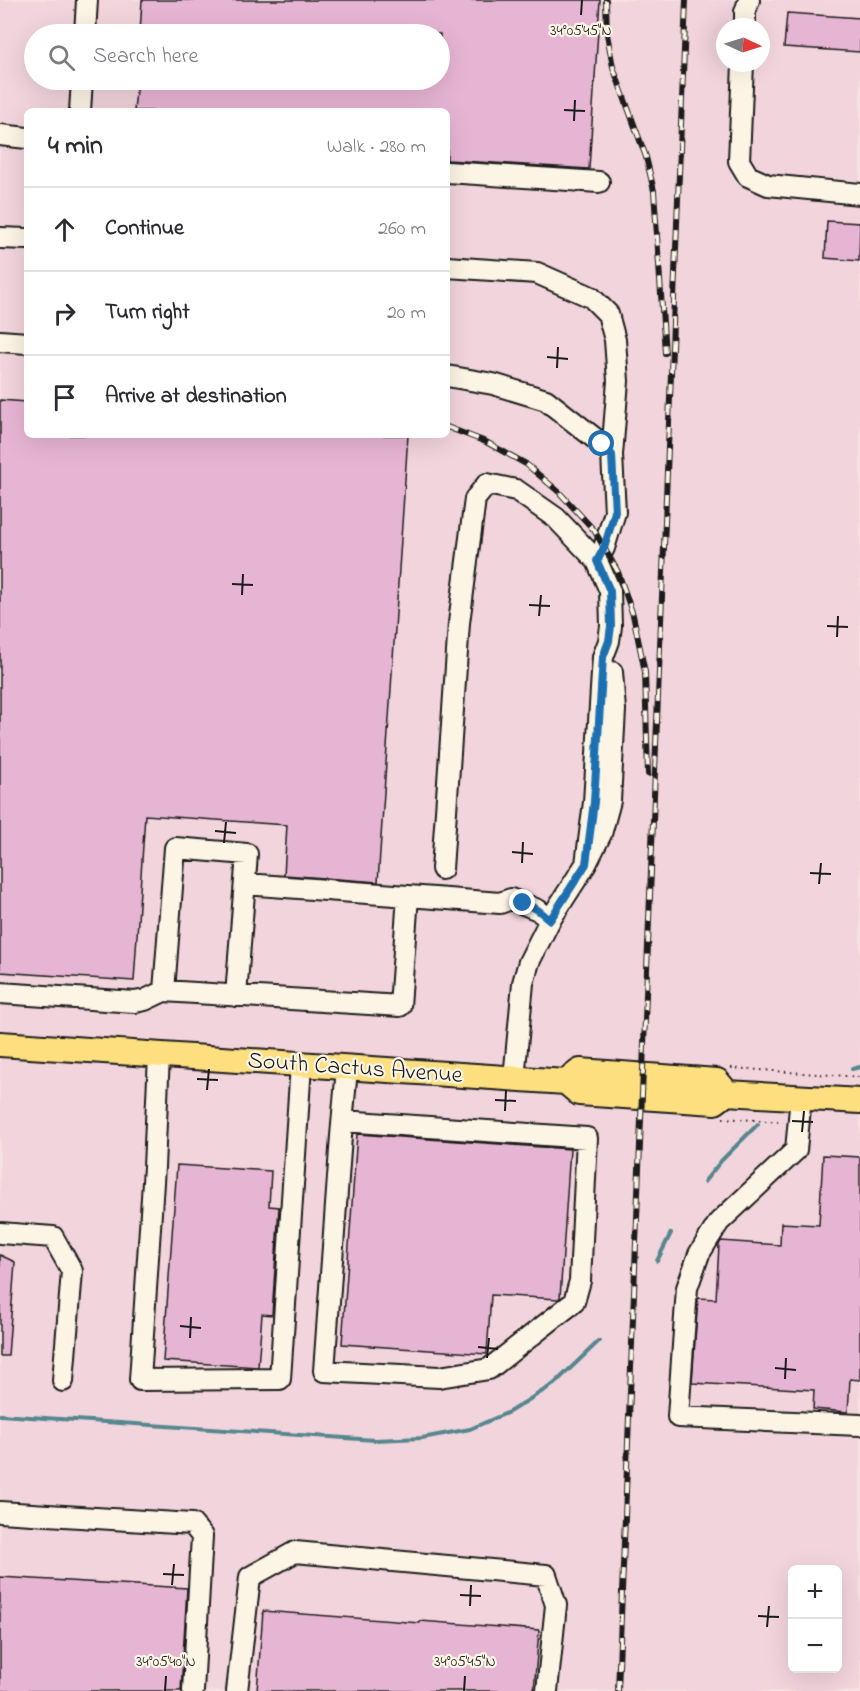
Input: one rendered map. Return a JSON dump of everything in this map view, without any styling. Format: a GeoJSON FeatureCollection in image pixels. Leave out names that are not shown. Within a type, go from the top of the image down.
{"type":"FeatureCollection","features":[{"type":"Feature","properties":{"kind":"main road","name":"South Cactus Avenue"},"geometry":{"type":"LineString","coordinates":[[0,1044],[566,1082],[579,1093],[589,1094],[715,1102],[728,1093],[860,1101]]}},
{"type":"Feature","properties":{"kind":"street"},"geometry":{"type":"LineString","coordinates":[[86,24],[87,0]]}},
{"type":"Feature","properties":{"kind":"street"},"geometry":{"type":"LineString","coordinates":[[745,18],[749,0]]}},
{"type":"Feature","properties":{"kind":"street"},"geometry":{"type":"LineString","coordinates":[[743,72],[739,161],[748,176],[768,185],[860,194]]}},
{"type":"Feature","properties":{"kind":"street"},"geometry":{"type":"LineString","coordinates":[[80,108],[81,90]]}},
{"type":"Feature","properties":{"kind":"street"},"geometry":{"type":"LineString","coordinates":[[0,135],[24,138]]}},
{"type":"Feature","properties":{"kind":"street"},"geometry":{"type":"LineString","coordinates":[[450,172],[599,182]]}},
{"type":"Feature","properties":{"kind":"street"},"geometry":{"type":"LineString","coordinates":[[0,237],[24,239]]}},
{"type":"Feature","properties":{"kind":"street"},"geometry":{"type":"LineString","coordinates":[[450,267],[537,273],[591,297],[608,314],[615,340],[618,381],[612,455],[615,512],[604,548],[597,561]]}},
{"type":"Feature","properties":{"kind":"street"},"geometry":{"type":"LineString","coordinates":[[0,341],[24,343]]}},
{"type":"Feature","properties":{"kind":"street"},"geometry":{"type":"LineString","coordinates":[[450,377],[493,384],[546,400],[602,444],[612,455]]}},
{"type":"Feature","properties":{"kind":"street"},"geometry":{"type":"LineString","coordinates":[[442,869],[459,623],[475,499],[487,484],[516,490],[556,519],[597,561],[610,591],[611,626],[609,641],[603,657],[594,802],[586,864],[550,920],[529,962],[523,983],[514,1079]]}},
{"type":"Feature","properties":{"kind":"street"},"geometry":{"type":"LineString","coordinates":[[164,991],[175,848],[247,854],[236,996]]}},
{"type":"Feature","properties":{"kind":"street"},"geometry":{"type":"LineString","coordinates":[[245,884],[500,903],[511,899],[538,910],[550,920]]}},
{"type":"Feature","properties":{"kind":"street"},"geometry":{"type":"LineString","coordinates":[[0,993],[135,1002],[164,991],[400,1006],[408,896]]}},
{"type":"Feature","properties":{"kind":"street"},"geometry":{"type":"LineString","coordinates":[[159,1055],[140,1380],[280,1379],[301,1065]]}},
{"type":"Feature","properties":{"kind":"street"},"geometry":{"type":"LineString","coordinates":[[343,1121],[587,1138],[580,1281],[574,1302],[489,1369],[439,1377],[324,1371],[347,1068]]}},
{"type":"Feature","properties":{"kind":"street"},"geometry":{"type":"LineString","coordinates":[[801,1097],[796,1150],[719,1222],[699,1254],[687,1288],[678,1417],[860,1425]]}},
{"type":"Feature","properties":{"kind":"street"},"geometry":{"type":"LineString","coordinates":[[0,1233],[53,1237],[72,1271],[63,1381]]}},
{"type":"Feature","properties":{"kind":"street"},"geometry":{"type":"LineString","coordinates":[[0,1512],[192,1524],[202,1536],[194,1691]]}},
{"type":"Feature","properties":{"kind":"street"},"geometry":{"type":"LineString","coordinates":[[237,1691],[250,1577],[295,1552],[546,1575],[556,1605],[547,1691]]}},
{"type":"Feature","properties":{"kind":"path"},"geometry":{"type":"LineString","coordinates":[[730,1068],[860,1077]]}},
{"type":"Feature","properties":{"kind":"shaded area"},"geometry":{"type":"Polygon","coordinates":[[[0,0],[860,0],[860,1691],[0,1691],[0,0]]]}},
{"type":"Feature","properties":{"kind":"building"},"geometry":{"type":"Polygon","coordinates":[[[142,0],[600,0],[589,169],[450,160],[450,108],[134,108],[136,90],[450,90],[450,24],[141,24],[142,0]]]}},
{"type":"Feature","properties":{"kind":"building"},"geometry":{"type":"Polygon","coordinates":[[[787,13],[860,18],[860,52],[784,47],[787,13]]]}},
{"type":"Feature","properties":{"kind":"building"},"geometry":{"type":"Polygon","coordinates":[[[827,221],[860,223],[859,261],[825,258],[827,221]]]}},
{"type":"Feature","properties":{"kind":"building"},"geometry":{"type":"Polygon","coordinates":[[[0,400],[24,402],[24,438],[408,438],[378,882],[284,875],[287,825],[145,815],[134,981],[0,972],[0,400]]]}},
{"type":"Feature","properties":{"kind":"building"},"geometry":{"type":"Polygon","coordinates":[[[357,1134],[570,1149],[560,1298],[491,1295],[487,1354],[342,1344],[357,1134]]]}},
{"type":"Feature","properties":{"kind":"building"},"geometry":{"type":"Polygon","coordinates":[[[823,1155],[860,1157],[860,1380],[850,1379],[848,1412],[813,1409],[814,1390],[692,1383],[698,1298],[716,1299],[721,1241],[780,1245],[781,1223],[819,1225],[823,1155]]]}},
{"type":"Feature","properties":{"kind":"building"},"geometry":{"type":"Polygon","coordinates":[[[177,1165],[271,1171],[269,1206],[279,1207],[272,1315],[262,1314],[258,1367],[163,1361],[177,1165]]]}},
{"type":"Feature","properties":{"kind":"building"},"geometry":{"type":"Polygon","coordinates":[[[0,1255],[15,1262],[8,1356],[0,1356],[0,1255]]]}},
{"type":"Feature","properties":{"kind":"building"},"geometry":{"type":"Polygon","coordinates":[[[0,1577],[187,1588],[181,1691],[0,1691],[0,1577]]]}},
{"type":"Feature","properties":{"kind":"building"},"geometry":{"type":"Polygon","coordinates":[[[263,1611],[539,1630],[534,1691],[257,1691],[263,1611]]]}},
{"type":"Feature","properties":{"kind":"waterway"},"geometry":{"type":"LineString","coordinates":[[852,1069],[860,1067]]}},
{"type":"Feature","properties":{"kind":"waterway"},"geometry":{"type":"LineString","coordinates":[[704,1182],[721,1161],[758,1124]]}},
{"type":"Feature","properties":{"kind":"waterway"},"geometry":{"type":"LineString","coordinates":[[657,1261],[671,1233]]}},
{"type":"Feature","properties":{"kind":"waterway"},"geometry":{"type":"LineString","coordinates":[[0,1415],[375,1440],[422,1438],[470,1429],[509,1412],[554,1384],[599,1341]]}},
{"type":"Feature","properties":{"kind":"railway"},"geometry":{"type":"LineString","coordinates":[[606,0],[607,34],[613,67],[646,157],[654,191],[665,353]]}},
{"type":"Feature","properties":{"kind":"railway"},"geometry":{"type":"LineString","coordinates":[[618,1691],[686,0]]}},
{"type":"Feature","properties":{"kind":"railway"},"geometry":{"type":"LineString","coordinates":[[450,428],[486,442],[526,464],[559,492],[594,530],[618,572],[633,615],[645,672],[648,774]]}},
{"type":"Feature","properties":{"kind":"route"},"geometry":{"type":"LineString","coordinates":[[523,903],[538,910],[550,920],[586,864],[594,802],[603,657],[609,641],[611,626],[610,591],[597,561],[604,548],[615,512],[612,455],[602,444]]}}]}
